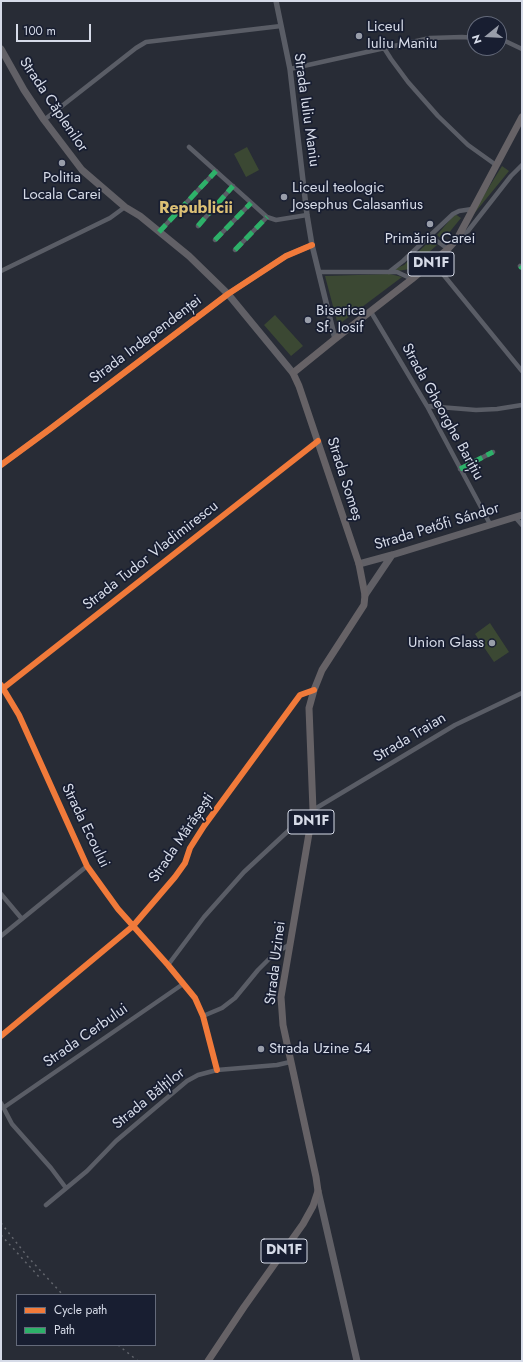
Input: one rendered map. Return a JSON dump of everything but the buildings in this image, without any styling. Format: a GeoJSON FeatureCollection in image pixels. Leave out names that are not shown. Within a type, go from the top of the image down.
{"type":"FeatureCollection","features":[{"type":"Feature","properties":{"kind":"main road","name":"Strada Căplenilor"},"geometry":{"type":"LineString","coordinates":[[1,49],[24,90],[44,120],[82,170],[126,207],[140,216],[189,256],[228,294],[293,373]]}},
{"type":"Feature","properties":{"kind":"main road","name":"DN1F"},"geometry":{"type":"LineString","coordinates":[[293,373],[448,250],[457,239],[522,117]]}},
{"type":"Feature","properties":{"kind":"main road","name":"Strada Someș"},"geometry":{"type":"LineString","coordinates":[[293,373],[299,386],[359,564],[365,594]]}},
{"type":"Feature","properties":{"kind":"main road","name":"Strada Petőfi Sándor"},"geometry":{"type":"LineString","coordinates":[[359,564],[519,516]]}},
{"type":"Feature","properties":{"kind":"main road"},"geometry":{"type":"LineString","coordinates":[[365,594],[392,555]]}},
{"type":"Feature","properties":{"kind":"main road","name":"Strada Uzinei"},"geometry":{"type":"LineString","coordinates":[[208,1361],[244,1307],[304,1224],[313,1206],[318,1191],[290,1062],[283,1025],[281,997],[313,810],[309,708],[322,670],[364,605],[365,594]]}},
{"type":"Feature","properties":{"kind":"main road"},"geometry":{"type":"LineString","coordinates":[[318,1191],[357,1361]]}},
{"type":"Feature","properties":{"kind":"street","name":"Strada Iuliu Maniu"},"geometry":{"type":"LineString","coordinates":[[276,1],[290,69],[307,215],[312,245],[335,339]]}},
{"type":"Feature","properties":{"kind":"street"},"geometry":{"type":"LineString","coordinates":[[44,120],[136,48],[146,42],[281,26]]}},
{"type":"Feature","properties":{"kind":"street"},"geometry":{"type":"LineString","coordinates":[[290,69],[430,38],[467,37]]}},
{"type":"Feature","properties":{"kind":"street"},"geometry":{"type":"LineString","coordinates":[[507,42],[522,49]]}},
{"type":"Feature","properties":{"kind":"street"},"geometry":{"type":"LineString","coordinates":[[384,48],[408,82],[438,116],[468,145],[496,165]]}},
{"type":"Feature","properties":{"kind":"street"},"geometry":{"type":"LineString","coordinates":[[189,147],[267,217],[276,220],[307,215]]}},
{"type":"Feature","properties":{"kind":"street"},"geometry":{"type":"LineString","coordinates":[[457,239],[468,231],[511,176],[522,165]]}},
{"type":"Feature","properties":{"kind":"street"},"geometry":{"type":"LineString","coordinates":[[159,232],[216,171]]}},
{"type":"Feature","properties":{"kind":"street"},"geometry":{"type":"LineString","coordinates":[[198,226],[233,186]]}},
{"type":"Feature","properties":{"kind":"street"},"geometry":{"type":"LineString","coordinates":[[215,240],[251,202]]}},
{"type":"Feature","properties":{"kind":"street"},"geometry":{"type":"LineString","coordinates":[[1,271],[110,218],[126,207]]}},
{"type":"Feature","properties":{"kind":"street"},"geometry":{"type":"LineString","coordinates":[[389,272],[403,261],[453,214],[458,211],[472,209]]}},
{"type":"Feature","properties":{"kind":"street"},"geometry":{"type":"LineString","coordinates":[[234,250],[267,217]]}},
{"type":"Feature","properties":{"kind":"street"},"geometry":{"type":"LineString","coordinates":[[430,236],[448,250]]}},
{"type":"Feature","properties":{"kind":"street","name":"Strada Independenței"},"geometry":{"type":"LineString","coordinates":[[1,464],[50,429],[228,294],[286,256],[312,245]]}},
{"type":"Feature","properties":{"kind":"street"},"geometry":{"type":"LineString","coordinates":[[433,262],[522,371]]}},
{"type":"Feature","properties":{"kind":"street"},"geometry":{"type":"LineString","coordinates":[[319,272],[397,272],[412,279]]}},
{"type":"Feature","properties":{"kind":"street","name":"Strada Gheorghe Barițiu"},"geometry":{"type":"LineString","coordinates":[[371,312],[427,406],[490,524]]}},
{"type":"Feature","properties":{"kind":"street"},"geometry":{"type":"LineString","coordinates":[[427,406],[476,410],[522,405]]}},
{"type":"Feature","properties":{"kind":"street","name":"Strada Tudor Vladimirescu"},"geometry":{"type":"LineString","coordinates":[[2,688],[318,441]]}},
{"type":"Feature","properties":{"kind":"street"},"geometry":{"type":"LineString","coordinates":[[460,469],[493,452]]}},
{"type":"Feature","properties":{"kind":"street"},"geometry":{"type":"LineString","coordinates":[[519,516],[522,525]]}},
{"type":"Feature","properties":{"kind":"street","name":"Strada Ecoului"},"geometry":{"type":"LineString","coordinates":[[2,688],[19,715],[87,866],[118,909],[195,998],[203,1016],[217,1070]]}},
{"type":"Feature","properties":{"kind":"street","name":"Strada Mărășești"},"geometry":{"type":"LineString","coordinates":[[1,1036],[133,926],[175,877],[185,862],[190,848],[204,826],[300,695],[314,690]]}},
{"type":"Feature","properties":{"kind":"street","name":"Strada Traian"},"geometry":{"type":"LineString","coordinates":[[168,965],[204,917],[244,872],[301,819],[313,810],[455,725],[522,693]]}},
{"type":"Feature","properties":{"kind":"street"},"geometry":{"type":"LineString","coordinates":[[1,936],[87,866]]}},
{"type":"Feature","properties":{"kind":"street"},"geometry":{"type":"LineString","coordinates":[[1,894],[22,919]]}},
{"type":"Feature","properties":{"kind":"street"},"geometry":{"type":"LineString","coordinates":[[203,1016],[222,1008],[235,998],[258,970],[275,953],[289,945]]}},
{"type":"Feature","properties":{"kind":"street","name":"Strada Cerbului"},"geometry":{"type":"LineString","coordinates":[[2,1106],[183,984]]}},
{"type":"Feature","properties":{"kind":"street","name":"Strada Bălților"},"geometry":{"type":"LineString","coordinates":[[46,1205],[87,1170],[122,1136],[187,1081],[198,1075],[217,1070],[277,1066],[290,1062]]}},
{"type":"Feature","properties":{"kind":"street"},"geometry":{"type":"LineString","coordinates":[[2,1106],[12,1124],[51,1168],[66,1188]]}},
{"type":"Feature","properties":{"kind":"green space"},"geometry":{"type":"Polygon","coordinates":[[[247,147],[259,170],[246,177],[234,154],[247,147]]]}},
{"type":"Feature","properties":{"kind":"green space"},"geometry":{"type":"Polygon","coordinates":[[[502,166],[509,171],[468,221],[502,166]]]}},
{"type":"Feature","properties":{"kind":"green space"},"geometry":{"type":"Polygon","coordinates":[[[455,214],[461,218],[443,240],[437,235],[455,214]]]}},
{"type":"Feature","properties":{"kind":"green space"},"geometry":{"type":"Polygon","coordinates":[[[432,239],[437,245],[410,269],[397,271],[394,269],[404,265],[432,239]]]}},
{"type":"Feature","properties":{"kind":"green space"},"geometry":{"type":"Polygon","coordinates":[[[390,274],[402,277],[338,325],[325,276],[390,274]]]}},
{"type":"Feature","properties":{"kind":"green space"},"geometry":{"type":"Polygon","coordinates":[[[275,315],[303,346],[291,356],[264,325],[275,315]]]}},
{"type":"Feature","properties":{"kind":"green space","name":"Union Glass"},"geometry":{"type":"Polygon","coordinates":[[[490,623],[509,652],[494,662],[475,634],[490,623]]]}},
{"type":"Feature","properties":{"kind":"railway"},"geometry":{"type":"LineString","coordinates":[[1,1223],[27,1256],[62,1294]]}},
{"type":"Feature","properties":{"kind":"railway"},"geometry":{"type":"LineString","coordinates":[[1,1235],[40,1278]]}},
{"type":"Feature","properties":{"kind":"railway"},"geometry":{"type":"LineString","coordinates":[[119,1346],[138,1361]]}},
{"type":"Feature","properties":{"kind":"marked path"},"geometry":{"type":"LineString","coordinates":[[159,232],[216,171]]}},
{"type":"Feature","properties":{"kind":"marked path"},"geometry":{"type":"LineString","coordinates":[[198,226],[233,186]]}},
{"type":"Feature","properties":{"kind":"marked path"},"geometry":{"type":"LineString","coordinates":[[215,240],[251,203]]}},
{"type":"Feature","properties":{"kind":"marked path"},"geometry":{"type":"LineString","coordinates":[[235,250],[267,217]]}},
{"type":"Feature","properties":{"kind":"marked path"},"geometry":{"type":"LineString","coordinates":[[460,469],[493,452]]}},
{"type":"Feature","properties":{"kind":"cycle path"},"geometry":{"type":"LineString","coordinates":[[1,465],[228,294],[286,256],[312,245]]}},
{"type":"Feature","properties":{"kind":"cycle path"},"geometry":{"type":"LineString","coordinates":[[1,690],[318,441]]}},
{"type":"Feature","properties":{"kind":"cycle path"},"geometry":{"type":"LineString","coordinates":[[1,685],[19,715],[87,866],[118,909],[195,998],[203,1016],[217,1070]]}},
{"type":"Feature","properties":{"kind":"cycle path"},"geometry":{"type":"LineString","coordinates":[[1,1036],[133,926],[175,877],[185,863],[190,848],[204,826],[300,695],[314,690]]}},
{"type":"Feature","properties":{"kind":"place","name":"Liceul Iuliu Maniu"},"geometry":{"type":"Point","coordinates":[359,36]}},
{"type":"Feature","properties":{"kind":"place","name":"Politia Locala Carei"},"geometry":{"type":"Point","coordinates":[62,163]}},
{"type":"Feature","properties":{"kind":"place","name":"Liceul teologic Josephus Calasantius"},"geometry":{"type":"Point","coordinates":[284,197]}},
{"type":"Feature","properties":{"kind":"place","name":"Primăria Carei"},"geometry":{"type":"Point","coordinates":[430,224]}},
{"type":"Feature","properties":{"kind":"place","name":"Biserica Sf. Iosif"},"geometry":{"type":"Point","coordinates":[308,320]}},
{"type":"Feature","properties":{"kind":"place","name":"Union Glass"},"geometry":{"type":"Point","coordinates":[492,643]}},
{"type":"Feature","properties":{"kind":"place","name":"Strada Uzine 54"},"geometry":{"type":"Point","coordinates":[261,1049]}},
{"type":"Feature","properties":{"kind":"district","name":"Republicii"},"geometry":{"type":"Point","coordinates":[196,209]}}]}
